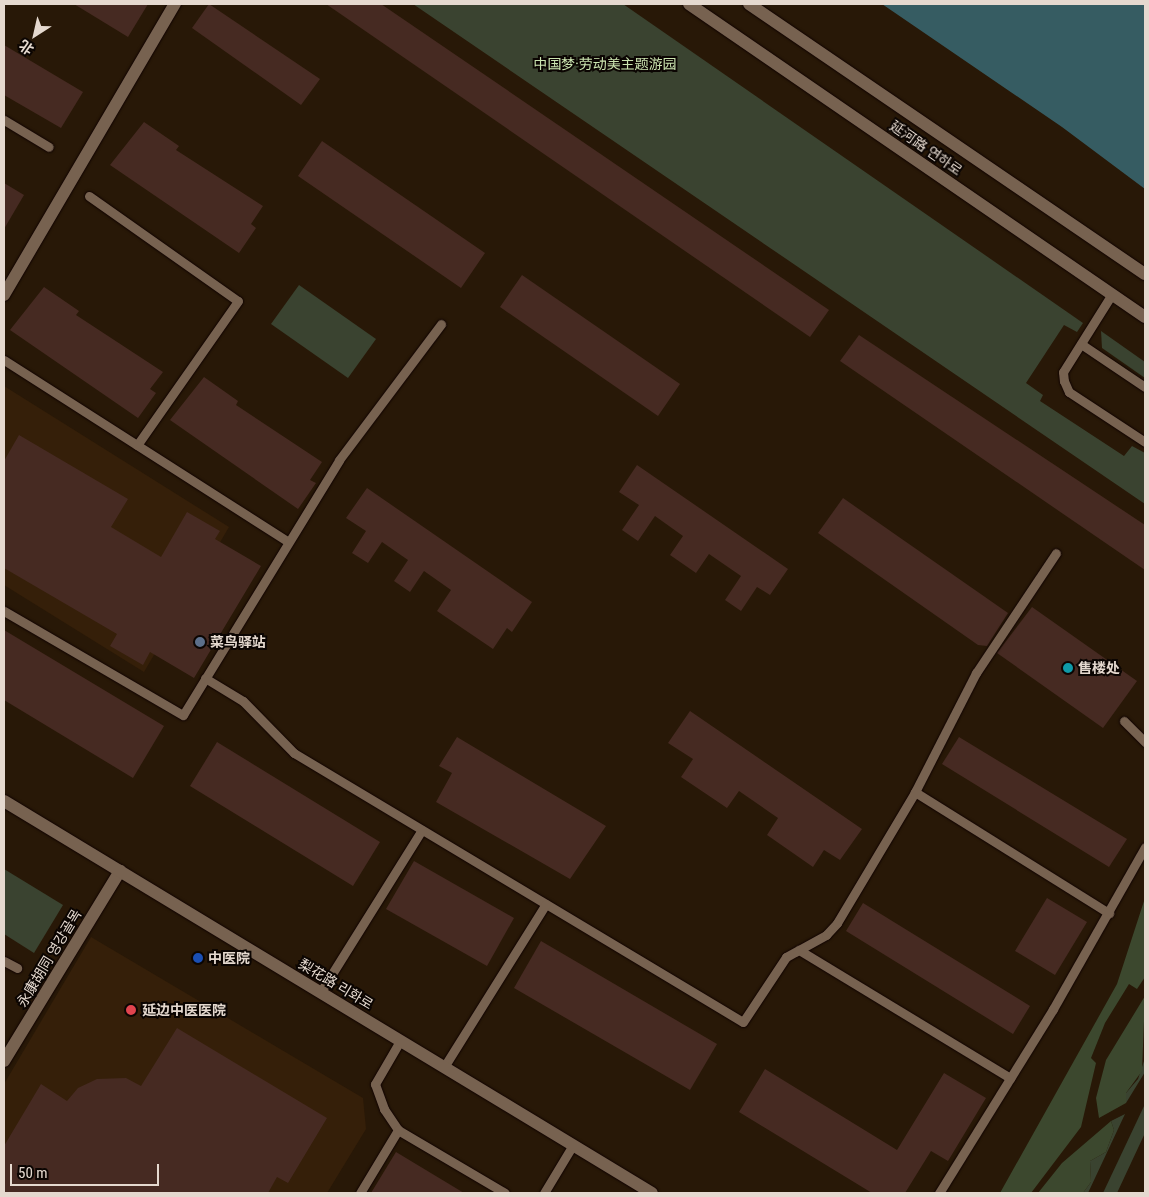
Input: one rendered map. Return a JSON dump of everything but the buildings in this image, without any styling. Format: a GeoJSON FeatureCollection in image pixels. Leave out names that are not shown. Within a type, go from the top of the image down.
{"type":"FeatureCollection","features":[{"type":"Feature","properties":{"kind":"street"},"geometry":{"type":"LineString","coordinates":[[4,295],[175,4]]}},
{"type":"Feature","properties":{"kind":"street","name":"延河路 연하로"},"geometry":{"type":"LineString","coordinates":[[689,4],[1145,317]]}},
{"type":"Feature","properties":{"kind":"street","name":"延河路 연하로"},"geometry":{"type":"LineString","coordinates":[[749,4],[1145,274]]}},
{"type":"Feature","properties":{"kind":"street","name":"梨花路 리화로"},"geometry":{"type":"LineString","coordinates":[[4,801],[652,1193]]}},
{"type":"Feature","properties":{"kind":"street","name":"永康胡同 영강골목"},"geometry":{"type":"LineString","coordinates":[[4,1061],[120,871]]}},
{"type":"Feature","properties":{"kind":"lane"},"geometry":{"type":"LineString","coordinates":[[4,120],[49,147]]}},
{"type":"Feature","properties":{"kind":"lane"},"geometry":{"type":"LineString","coordinates":[[89,196],[238,301],[137,445]]}},
{"type":"Feature","properties":{"kind":"lane"},"geometry":{"type":"LineString","coordinates":[[1112,294],[1064,372],[1066,387],[1145,442]]}},
{"type":"Feature","properties":{"kind":"lane"},"geometry":{"type":"LineString","coordinates":[[4,611],[183,715],[287,541],[369,418],[441,324]]}},
{"type":"Feature","properties":{"kind":"lane"},"geometry":{"type":"LineString","coordinates":[[1081,344],[1145,387]]}},
{"type":"Feature","properties":{"kind":"lane"},"geometry":{"type":"LineString","coordinates":[[4,360],[287,541]]}},
{"type":"Feature","properties":{"kind":"lane"},"geometry":{"type":"LineString","coordinates":[[205,678],[243,701],[294,753],[743,1022],[777,966],[837,923],[915,792],[976,673],[1056,553]]}},
{"type":"Feature","properties":{"kind":"lane"},"geometry":{"type":"LineString","coordinates":[[1124,721],[1145,742]]}},
{"type":"Feature","properties":{"kind":"lane"},"geometry":{"type":"LineString","coordinates":[[915,792],[1109,913]]}},
{"type":"Feature","properties":{"kind":"lane"},"geometry":{"type":"LineString","coordinates":[[320,993],[422,830]]}},
{"type":"Feature","properties":{"kind":"lane"},"geometry":{"type":"LineString","coordinates":[[939,1193],[1109,913],[1145,847]]}},
{"type":"Feature","properties":{"kind":"lane"},"geometry":{"type":"LineString","coordinates":[[444,1067],[546,904]]}},
{"type":"Feature","properties":{"kind":"lane"},"geometry":{"type":"LineString","coordinates":[[799,950],[1010,1078]]}},
{"type":"Feature","properties":{"kind":"lane"},"geometry":{"type":"LineString","coordinates":[[4,960],[17,968]]}},
{"type":"Feature","properties":{"kind":"lane"},"geometry":{"type":"LineString","coordinates":[[400,1041],[375,1084],[398,1130],[505,1193]]}},
{"type":"Feature","properties":{"kind":"lane"},"geometry":{"type":"LineString","coordinates":[[360,1193],[398,1130]]}},
{"type":"Feature","properties":{"kind":"lane"},"geometry":{"type":"LineString","coordinates":[[544,1193],[573,1145]]}},
{"type":"Feature","properties":{"kind":"shaded area"},"geometry":{"type":"Polygon","coordinates":[[[4,386],[229,527],[144,672],[4,585],[4,386]]]}},
{"type":"Feature","properties":{"kind":"shaded area","name":"延边中医医院"},"geometry":{"type":"Polygon","coordinates":[[[91,937],[363,1098],[366,1129],[327,1193],[4,1193],[4,1084],[91,937]]]}},
{"type":"Feature","properties":{"kind":"green space","name":"中国梦·劳动美主题游园"},"geometry":{"type":"Polygon","coordinates":[[[413,4],[623,4],[1083,323],[1077,332],[1064,325],[1026,383],[1043,395],[1040,401],[1124,456],[1132,446],[1145,453],[1145,504],[413,4]]]}},
{"type":"Feature","properties":{"kind":"green space"},"geometry":{"type":"Polygon","coordinates":[[[299,285],[376,339],[348,378],[271,324],[299,285]]]}},
{"type":"Feature","properties":{"kind":"green space"},"geometry":{"type":"Polygon","coordinates":[[[1101,331],[1145,362],[1145,378],[1102,348],[1101,331]]]}},
{"type":"Feature","properties":{"kind":"green space"},"geometry":{"type":"Polygon","coordinates":[[[4,869],[63,905],[34,953],[4,934],[4,869]]]}},
{"type":"Feature","properties":{"kind":"green space"},"geometry":{"type":"Polygon","coordinates":[[[1145,898],[1145,977],[1137,989],[1129,984],[1105,1023],[1091,1058],[1096,1063],[1081,1127],[1031,1193],[1000,1193],[1117,984],[1145,898]]]}},
{"type":"Feature","properties":{"kind":"green space"},"geometry":{"type":"Polygon","coordinates":[[[1145,996],[1142,1071],[1126,1093],[1126,1103],[1099,1118],[1096,1098],[1106,1060],[1145,996]]]}},
{"type":"Feature","properties":{"kind":"green space"},"geometry":{"type":"Polygon","coordinates":[[[1145,1058],[1145,1072],[1126,1103],[1126,1093],[1138,1079],[1145,1058]]]}},
{"type":"Feature","properties":{"kind":"green space"},"geometry":{"type":"Polygon","coordinates":[[[1145,1104],[1145,1133],[1117,1193],[1103,1193],[1145,1104]]]}},
{"type":"Feature","properties":{"kind":"green space"},"geometry":{"type":"Polygon","coordinates":[[[1125,1114],[1088,1193],[1083,1193],[1091,1182],[1090,1161],[1106,1152],[1114,1130],[1111,1121],[1125,1114]]]}},
{"type":"Feature","properties":{"kind":"green space"},"geometry":{"type":"Polygon","coordinates":[[[1111,1121],[1114,1130],[1106,1152],[1090,1161],[1091,1182],[1083,1193],[1038,1193],[1062,1163],[1111,1121]]]}},
{"type":"Feature","properties":{"kind":"water"},"geometry":{"type":"Polygon","coordinates":[[[882,4],[1145,4],[1145,189],[1062,127],[882,4]]]}},
{"type":"Feature","properties":{"kind":"place","name":"菜鸟驿站"},"geometry":{"type":"Point","coordinates":[200,642]}},
{"type":"Feature","properties":{"kind":"place","name":"售楼处"},"geometry":{"type":"Point","coordinates":[1068,668]}},
{"type":"Feature","properties":{"kind":"place","name":"中医院"},"geometry":{"type":"Point","coordinates":[198,958]}},
{"type":"Feature","properties":{"kind":"place","name":"延边中医医院"},"geometry":{"type":"Point","coordinates":[131,1010]}}]}
